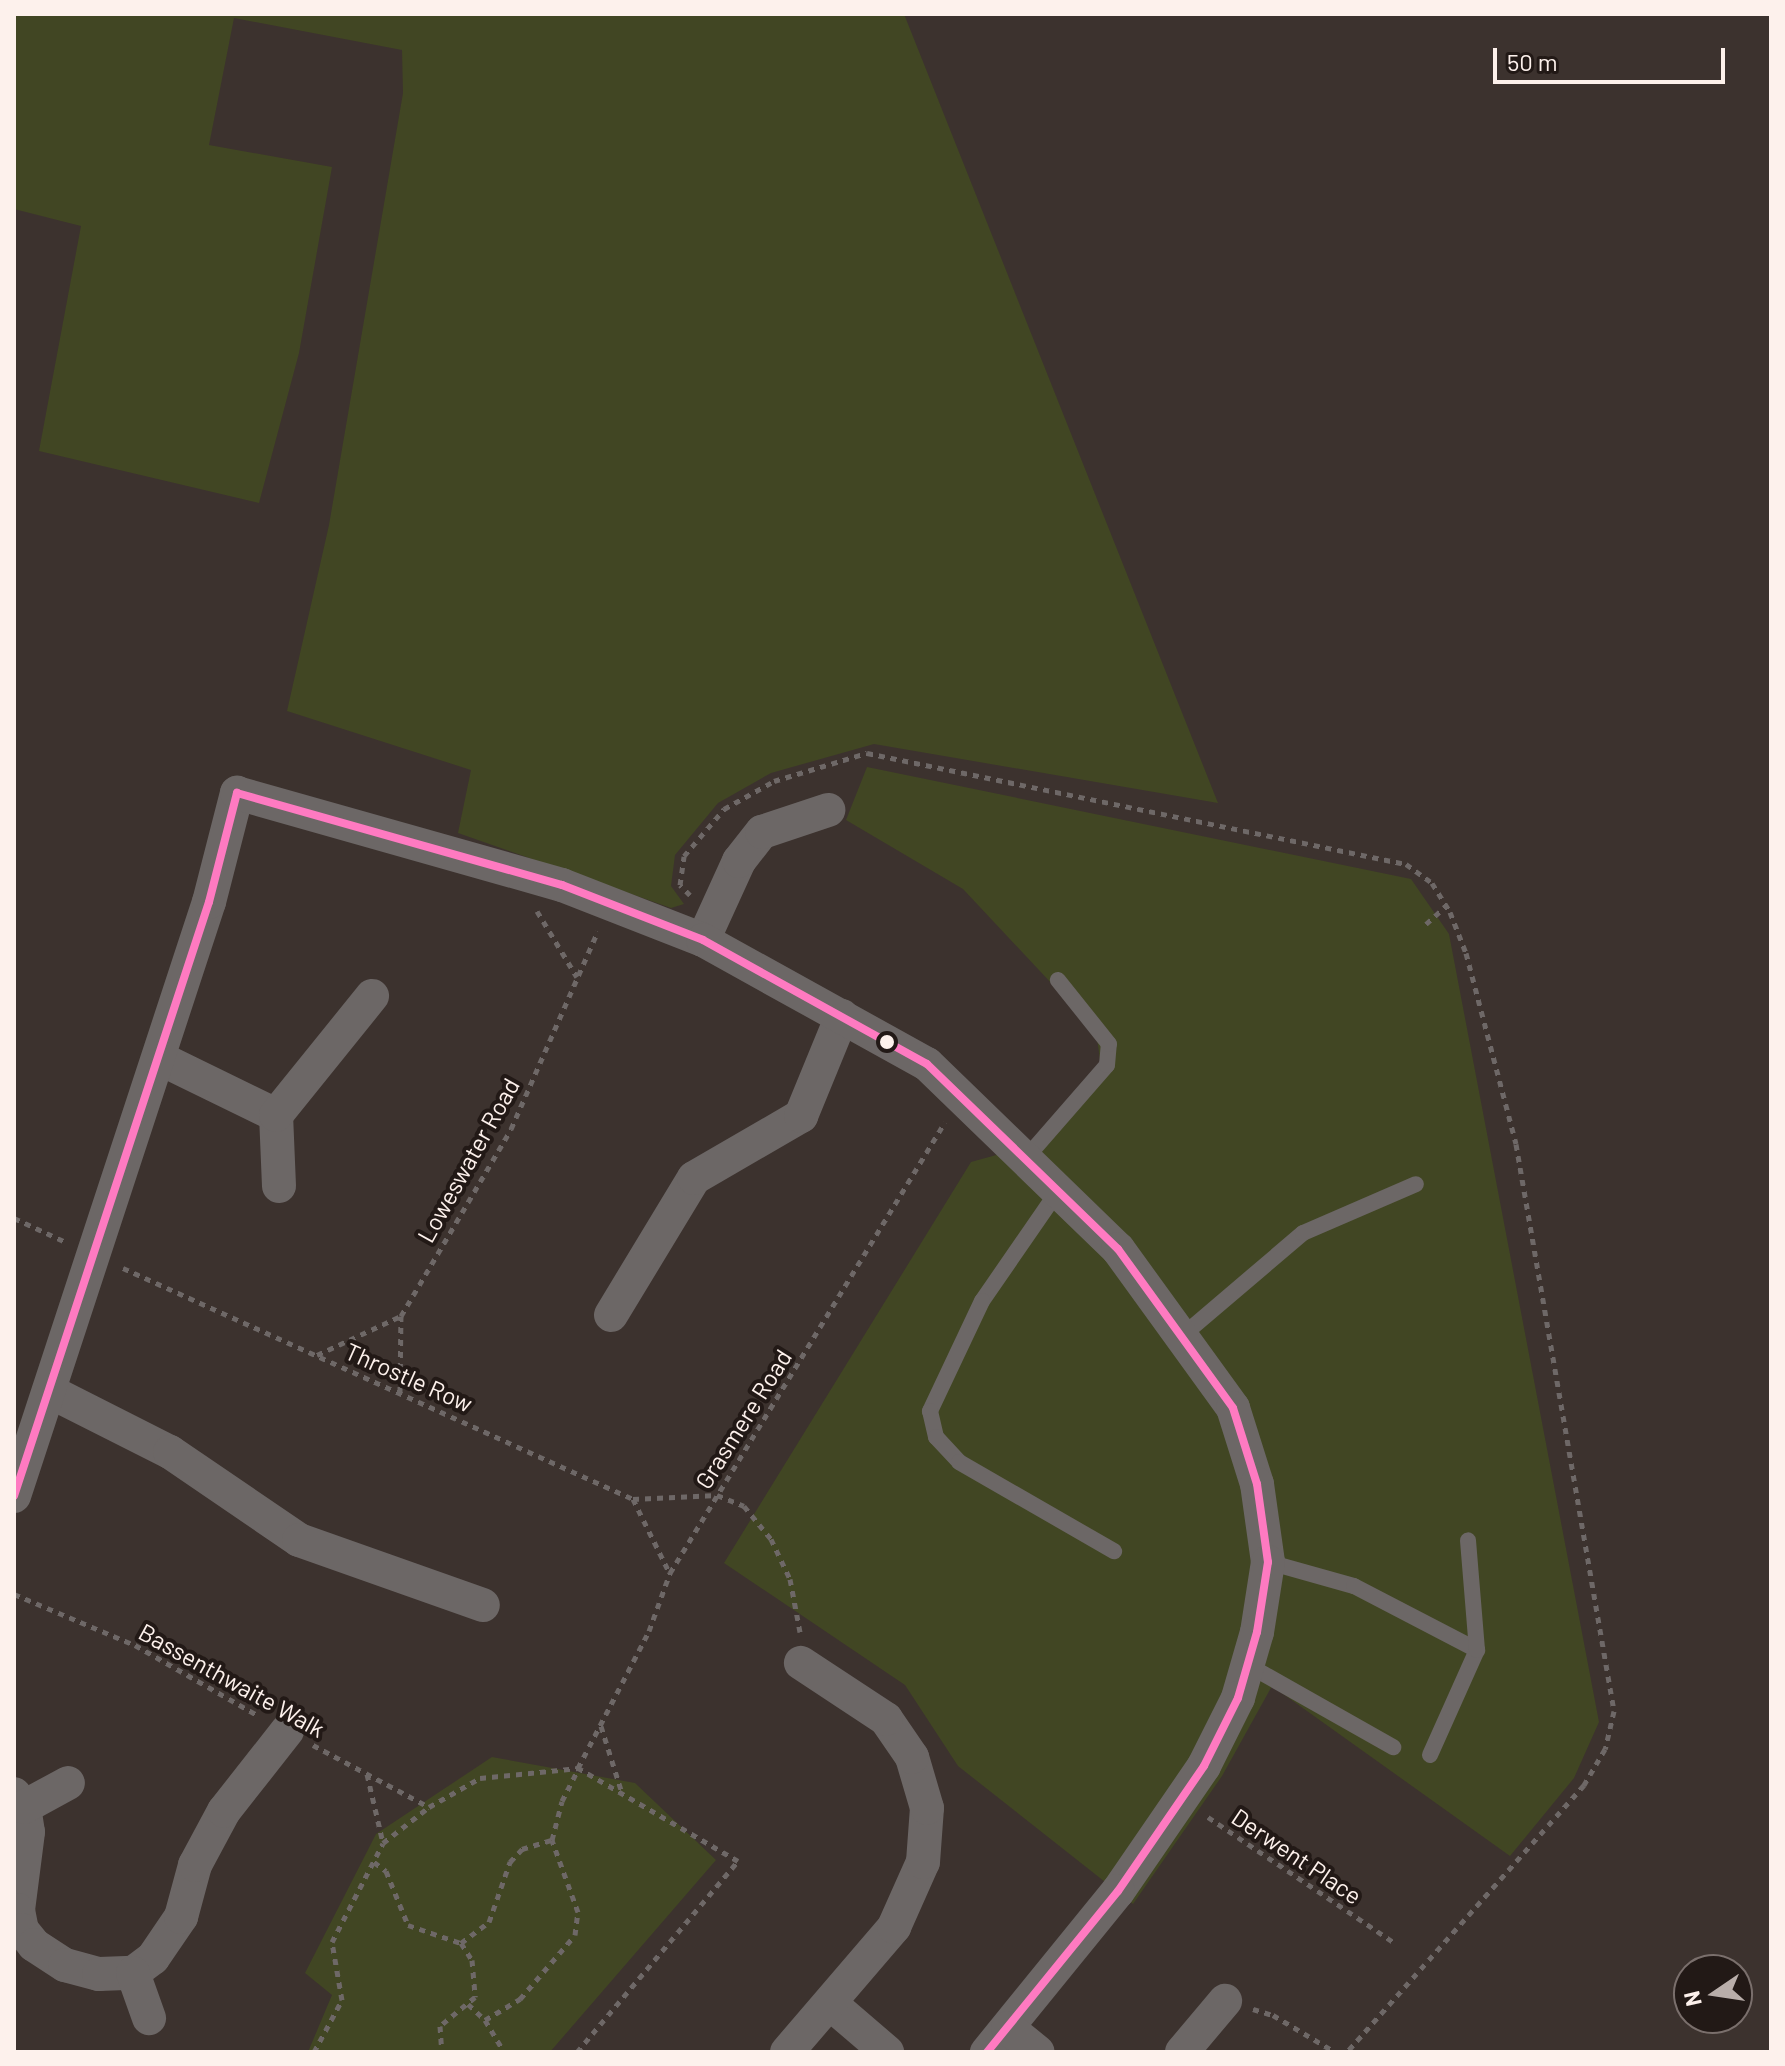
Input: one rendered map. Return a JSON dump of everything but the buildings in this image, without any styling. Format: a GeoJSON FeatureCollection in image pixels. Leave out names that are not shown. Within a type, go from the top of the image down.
{"type":"FeatureCollection","features":[{"type":"Feature","properties":{"kind":"street"},"geometry":{"type":"LineString","coordinates":[[14,1496],[159,1058],[237,793],[512,869],[703,940],[927,1064],[960,1099],[1060,1188],[1118,1249],[1233,1408],[1257,1484],[1268,1562],[1248,1665],[1238,1698],[1182,1799],[1118,1891],[997,2040],[1038,2052]]}},
{"type":"Feature","properties":{"kind":"street"},"geometry":{"type":"LineString","coordinates":[[703,940],[739,861],[762,832],[828,810]]}},
{"type":"Feature","properties":{"kind":"street"},"geometry":{"type":"LineString","coordinates":[[279,1186],[276,1115],[372,996]]}},
{"type":"Feature","properties":{"kind":"street"},"geometry":{"type":"LineString","coordinates":[[611,1315],[694,1178],[801,1116],[842,1016]]}},
{"type":"Feature","properties":{"kind":"street"},"geometry":{"type":"LineString","coordinates":[[159,1058],[276,1115]]}},
{"type":"Feature","properties":{"kind":"street"},"geometry":{"type":"LineString","coordinates":[[49,1391],[170,1452],[299,1540],[483,1605]]}},
{"type":"Feature","properties":{"kind":"street"},"geometry":{"type":"LineString","coordinates":[[787,2052],[894,1927],[923,1862],[927,1808],[912,1757],[886,1719],[801,1663]]}},
{"type":"Feature","properties":{"kind":"street"},"geometry":{"type":"LineString","coordinates":[[68,1783],[19,1801],[28,1832],[17,1920],[34,1945],[65,1965],[99,1974],[133,1973],[153,1958],[181,1917],[195,1865],[224,1811],[287,1731]]}},
{"type":"Feature","properties":{"kind":"street"},"geometry":{"type":"LineString","coordinates":[[133,1973],[149,2018]]}},
{"type":"Feature","properties":{"kind":"street"},"geometry":{"type":"LineString","coordinates":[[1182,2052],[1225,2001]]}},
{"type":"Feature","properties":{"kind":"street"},"geometry":{"type":"LineString","coordinates":[[831,2004],[887,2052]]}},
{"type":"Feature","properties":{"kind":"lane"},"geometry":{"type":"LineString","coordinates":[[1026,1158],[1107,1065],[1109,1044],[1058,980]]}},
{"type":"Feature","properties":{"kind":"lane"},"geometry":{"type":"LineString","coordinates":[[1182,1336],[1303,1233],[1416,1184]]}},
{"type":"Feature","properties":{"kind":"lane"},"geometry":{"type":"LineString","coordinates":[[1060,1188],[982,1301],[930,1411],[936,1437],[959,1462],[1114,1551]]}},
{"type":"Feature","properties":{"kind":"lane"},"geometry":{"type":"LineString","coordinates":[[1430,1755],[1477,1650],[1468,1540]]}},
{"type":"Feature","properties":{"kind":"lane"},"geometry":{"type":"LineString","coordinates":[[1268,1562],[1354,1586],[1477,1650]]}},
{"type":"Feature","properties":{"kind":"lane"},"geometry":{"type":"LineString","coordinates":[[1248,1665],[1393,1747]]}},
{"type":"Feature","properties":{"kind":"path"},"geometry":{"type":"LineString","coordinates":[[512,869],[578,978]]}},
{"type":"Feature","properties":{"kind":"path","name":"Loweswater Road"},"geometry":{"type":"LineString","coordinates":[[400,1393],[401,1316],[511,1129],[611,904]]}},
{"type":"Feature","properties":{"kind":"path"},"geometry":{"type":"LineString","coordinates":[[1426,924],[1446,906]]}},
{"type":"Feature","properties":{"kind":"path","name":"Grasmere Road"},"geometry":{"type":"LineString","coordinates":[[552,1840],[562,1801],[649,1631],[670,1573],[960,1099]]}},
{"type":"Feature","properties":{"kind":"path","name":"Throstle Row"},"geometry":{"type":"LineString","coordinates":[[14,1218],[633,1499]]}},
{"type":"Feature","properties":{"kind":"path"},"geometry":{"type":"LineString","coordinates":[[316,1355],[401,1316]]}},
{"type":"Feature","properties":{"kind":"path"},"geometry":{"type":"LineString","coordinates":[[670,1573],[633,1499],[717,1495],[751,1512],[777,1552],[799,1608],[801,1663]]}},
{"type":"Feature","properties":{"kind":"path","name":"Bassenthwaite Walk"},"geometry":{"type":"LineString","coordinates":[[14,1594],[135,1645],[429,1807]]}},
{"type":"Feature","properties":{"kind":"path"},"geometry":{"type":"LineString","coordinates":[[600,1725],[623,1794]]}},
{"type":"Feature","properties":{"kind":"path"},"geometry":{"type":"LineString","coordinates":[[314,2052],[342,2000],[332,1942],[383,1843],[429,1807],[480,1778],[578,1768],[738,1861],[577,2052]]}},
{"type":"Feature","properties":{"kind":"path"},"geometry":{"type":"LineString","coordinates":[[367,1774],[383,1843]]}},
{"type":"Feature","properties":{"kind":"path","name":"Derwent Place"},"geometry":{"type":"LineString","coordinates":[[1182,1799],[1393,1942]]}},
{"type":"Feature","properties":{"kind":"path"},"geometry":{"type":"LineString","coordinates":[[461,1943],[489,1922],[510,1862],[522,1849],[552,1840],[578,1912],[575,1935],[520,1999],[485,2020]]}},
{"type":"Feature","properties":{"kind":"path"},"geometry":{"type":"LineString","coordinates":[[374,1862],[386,1871],[408,1925],[419,1933],[461,1943]]}},
{"type":"Feature","properties":{"kind":"path"},"geometry":{"type":"LineString","coordinates":[[442,2052],[440,2026],[475,1997],[477,1980],[461,1943]]}},
{"type":"Feature","properties":{"kind":"path"},"geometry":{"type":"LineString","coordinates":[[1225,2001],[1273,2015],[1335,2052]]}},
{"type":"Feature","properties":{"kind":"path"},"geometry":{"type":"LineString","coordinates":[[468,2004],[485,2020],[504,2052]]}},
{"type":"Feature","properties":{"kind":"green space"},"geometry":{"type":"Polygon","coordinates":[[[14,14],[904,14],[1218,803],[874,744],[771,773],[718,803],[675,855],[671,886],[684,904],[671,908],[458,833],[471,770],[287,711],[329,525],[403,93],[402,50],[234,18],[209,145],[332,167],[299,353],[259,503],[39,451],[81,226],[14,209],[14,14]]]}},
{"type":"Feature","properties":{"kind":"green space"},"geometry":{"type":"Polygon","coordinates":[[[867,767],[1411,879],[1449,934],[1599,1722],[1574,1778],[1510,1856],[1272,1686],[1222,1776],[1133,1904],[958,1766],[905,1685],[724,1563],[971,1162],[1051,1140],[1101,1067],[1096,1031],[963,889],[846,820],[867,767]]]}},
{"type":"Feature","properties":{"kind":"green space"},"geometry":{"type":"Polygon","coordinates":[[[492,1757],[635,1783],[716,1860],[550,2052],[308,2052],[332,1995],[305,1973],[376,1834],[492,1757]]]}},
{"type":"Feature","properties":{"kind":"transit line"},"geometry":{"type":"LineString","coordinates":[[14,1496],[209,902],[237,793],[562,885],[703,940],[927,1064],[1118,1249],[1233,1408],[1257,1484],[1268,1562],[1257,1632],[1238,1698],[1204,1766],[1118,1891],[987,2052]]}}]}
